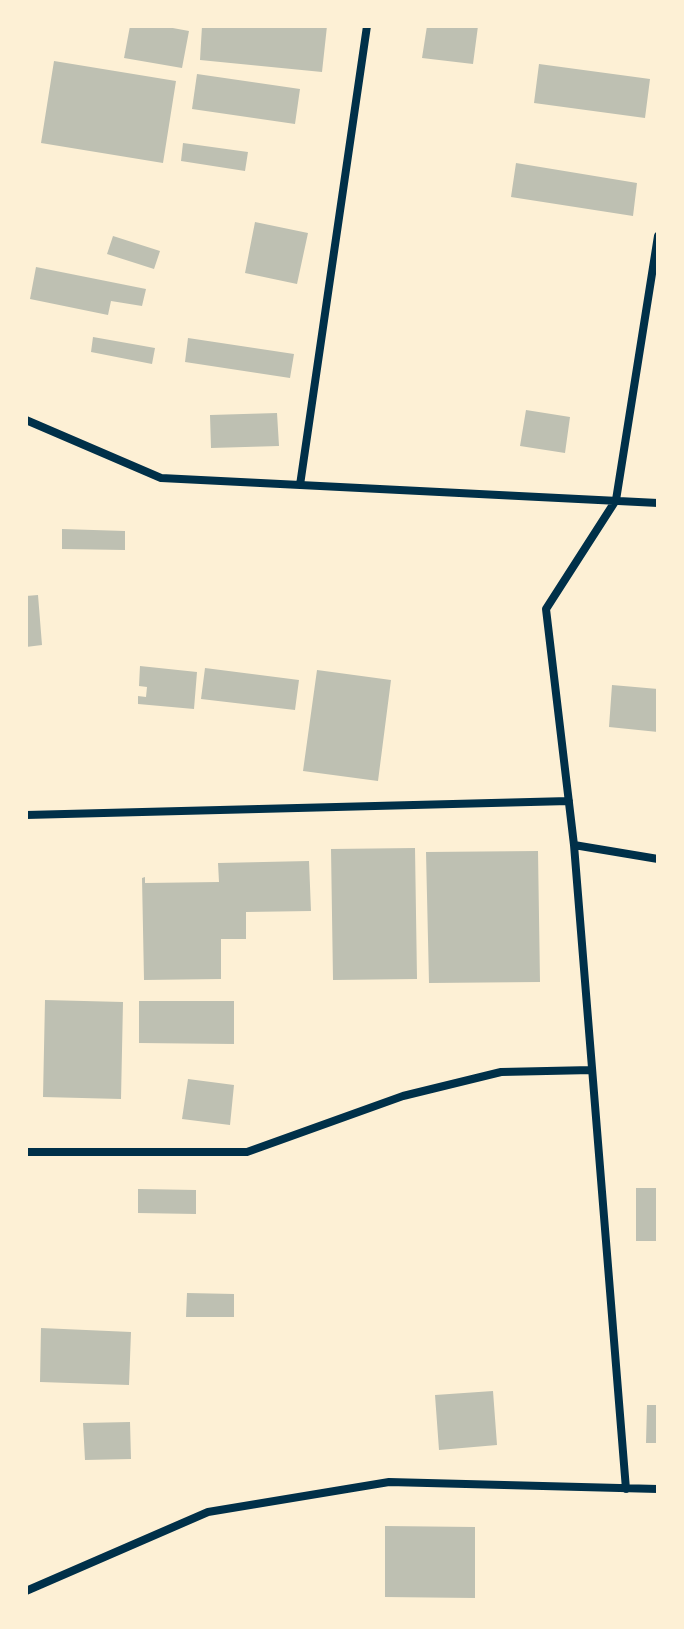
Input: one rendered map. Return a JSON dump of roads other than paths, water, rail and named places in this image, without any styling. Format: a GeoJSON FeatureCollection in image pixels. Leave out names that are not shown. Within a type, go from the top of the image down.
{"type":"FeatureCollection","features":[{"type":"Feature","properties":{"kind":"street"},"geometry":{"type":"LineString","coordinates":[[300,485],[367,26]]}},
{"type":"Feature","properties":{"kind":"street"},"geometry":{"type":"LineString","coordinates":[[626,1489],[574,845],[546,609],[616,500],[658,236]]}},
{"type":"Feature","properties":{"kind":"street"},"geometry":{"type":"LineString","coordinates":[[26,420],[161,478],[658,503]]}},
{"type":"Feature","properties":{"kind":"street"},"geometry":{"type":"LineString","coordinates":[[26,815],[569,801]]}},
{"type":"Feature","properties":{"kind":"street"},"geometry":{"type":"LineString","coordinates":[[574,845],[658,859]]}},
{"type":"Feature","properties":{"kind":"street"},"geometry":{"type":"LineString","coordinates":[[26,1152],[247,1152],[403,1096],[501,1072],[592,1070]]}},
{"type":"Feature","properties":{"kind":"street"},"geometry":{"type":"LineString","coordinates":[[26,1591],[208,1512],[389,1482],[658,1489]]}}]}
